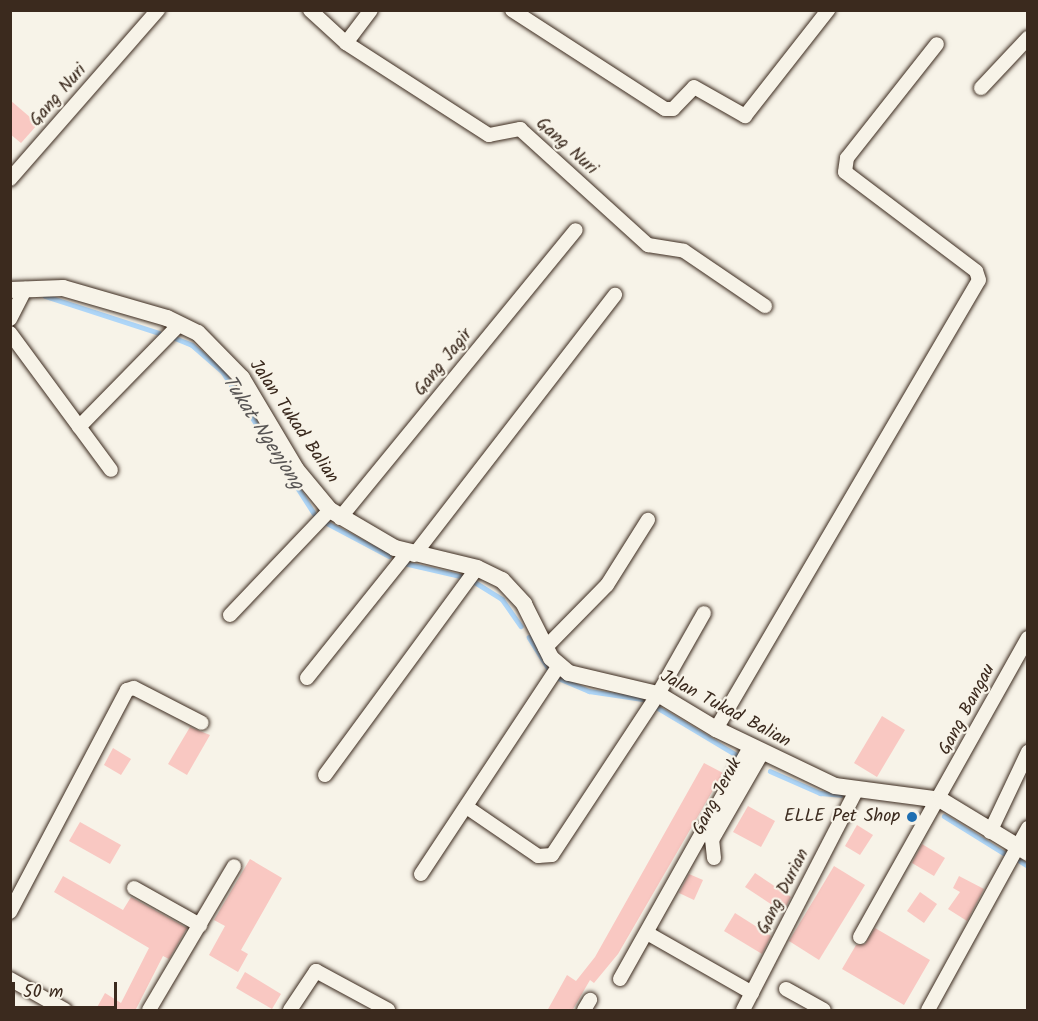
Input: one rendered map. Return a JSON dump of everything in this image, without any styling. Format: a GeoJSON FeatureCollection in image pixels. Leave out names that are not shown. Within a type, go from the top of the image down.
{"type":"FeatureCollection","features":[{"type":"Feature","properties":{"kind":"street","name":"Gang Nuri"},"geometry":{"type":"LineString","coordinates":[[10,179],[158,10]]}},
{"type":"Feature","properties":{"kind":"street","name":"Gang Nuri"},"geometry":{"type":"LineString","coordinates":[[310,10],[346,43],[489,135],[520,129],[648,245],[684,251],[765,306]]}},
{"type":"Feature","properties":{"kind":"street"},"geometry":{"type":"LineString","coordinates":[[346,43],[370,10]]}},
{"type":"Feature","properties":{"kind":"street"},"geometry":{"type":"LineString","coordinates":[[512,10],[665,109],[673,109],[694,87],[745,116],[828,10]]}},
{"type":"Feature","properties":{"kind":"street"},"geometry":{"type":"LineString","coordinates":[[981,88],[1028,38]]}},
{"type":"Feature","properties":{"kind":"street"},"geometry":{"type":"LineString","coordinates":[[716,729],[980,280],[976,271],[845,172],[847,158],[937,44]]}},
{"type":"Feature","properties":{"kind":"street","name":"Gang Jagir"},"geometry":{"type":"LineString","coordinates":[[339,517],[576,230]]}},
{"type":"Feature","properties":{"kind":"street","name":"Jalan Tukad Balian"},"geometry":{"type":"LineString","coordinates":[[18,289],[63,288],[180,324],[218,350],[242,378],[296,468],[339,517],[411,554],[477,568],[513,589],[558,667],[596,683],[658,694],[756,750],[835,786],[941,800],[1023,851]]}},
{"type":"Feature","properties":{"kind":"street"},"geometry":{"type":"LineString","coordinates":[[10,320],[18,289]]}},
{"type":"Feature","properties":{"kind":"street"},"geometry":{"type":"LineString","coordinates":[[306,678],[411,554],[615,295]]}},
{"type":"Feature","properties":{"kind":"street"},"geometry":{"type":"LineString","coordinates":[[79,427],[180,324]]}},
{"type":"Feature","properties":{"kind":"street"},"geometry":{"type":"LineString","coordinates":[[10,333],[111,470]]}},
{"type":"Feature","properties":{"kind":"street","name":"Gang Jagir"},"geometry":{"type":"LineString","coordinates":[[339,517],[478,362]]}},
{"type":"Feature","properties":{"kind":"street"},"geometry":{"type":"LineString","coordinates":[[230,615],[339,517]]}},
{"type":"Feature","properties":{"kind":"street"},"geometry":{"type":"LineString","coordinates":[[545,648],[607,585],[648,520]]}},
{"type":"Feature","properties":{"kind":"street"},"geometry":{"type":"LineString","coordinates":[[325,775],[477,568]]}},
{"type":"Feature","properties":{"kind":"street"},"geometry":{"type":"LineString","coordinates":[[468,808],[538,856],[548,857],[658,694],[704,613]]}},
{"type":"Feature","properties":{"kind":"street","name":"Gang Bangau"},"geometry":{"type":"LineString","coordinates":[[860,937],[941,800],[1028,638]]}},
{"type":"Feature","properties":{"kind":"street"},"geometry":{"type":"LineString","coordinates":[[421,874],[468,808],[558,667]]}},
{"type":"Feature","properties":{"kind":"street"},"geometry":{"type":"LineString","coordinates":[[10,912],[127,690],[134,688],[202,723]]}},
{"type":"Feature","properties":{"kind":"street"},"geometry":{"type":"LineString","coordinates":[[620,979],[756,750]]}},
{"type":"Feature","properties":{"kind":"street","name":"Gang Jeruk"},"geometry":{"type":"LineString","coordinates":[[714,858],[712,840],[756,750]]}},
{"type":"Feature","properties":{"kind":"street"},"geometry":{"type":"LineString","coordinates":[[990,832],[1028,752]]}},
{"type":"Feature","properties":{"kind":"street","name":"Gang Durian"},"geometry":{"type":"LineString","coordinates":[[743,1011],[857,789]]}},
{"type":"Feature","properties":{"kind":"street"},"geometry":{"type":"LineString","coordinates":[[928,1011],[1023,851],[1028,828]]}},
{"type":"Feature","properties":{"kind":"street"},"geometry":{"type":"LineString","coordinates":[[149,1011],[234,866]]}},
{"type":"Feature","properties":{"kind":"street"},"geometry":{"type":"LineString","coordinates":[[134,888],[200,925]]}},
{"type":"Feature","properties":{"kind":"street"},"geometry":{"type":"LineString","coordinates":[[647,933],[752,993]]}},
{"type":"Feature","properties":{"kind":"street"},"geometry":{"type":"LineString","coordinates":[[290,1011],[315,971],[388,1011]]}},
{"type":"Feature","properties":{"kind":"street"},"geometry":{"type":"LineString","coordinates":[[10,979],[65,1011]]}},
{"type":"Feature","properties":{"kind":"street"},"geometry":{"type":"LineString","coordinates":[[786,989],[824,1011]]}},
{"type":"Feature","properties":{"kind":"building"},"geometry":{"type":"Polygon","coordinates":[[[10,100],[38,124],[21,143],[10,134],[10,100]]]}},
{"type":"Feature","properties":{"kind":"building"},"geometry":{"type":"Polygon","coordinates":[[[882,716],[905,730],[877,777],[854,763],[882,716]]]}},
{"type":"Feature","properties":{"kind":"building"},"geometry":{"type":"Polygon","coordinates":[[[190,727],[210,735],[187,775],[168,764],[190,727]]]}},
{"type":"Feature","properties":{"kind":"building"},"geometry":{"type":"Polygon","coordinates":[[[113,748],[131,759],[121,775],[104,765],[113,748]]]}},
{"type":"Feature","properties":{"kind":"building"},"geometry":{"type":"Polygon","coordinates":[[[704,763],[723,773],[618,954],[594,983],[590,980],[572,1011],[547,1011],[567,975],[576,981],[595,957],[704,763]]]}},
{"type":"Feature","properties":{"kind":"building"},"geometry":{"type":"Polygon","coordinates":[[[748,806],[775,821],[761,847],[733,832],[748,806]]]}},
{"type":"Feature","properties":{"kind":"building"},"geometry":{"type":"Polygon","coordinates":[[[80,822],[121,845],[110,864],[69,841],[80,822]]]}},
{"type":"Feature","properties":{"kind":"building"},"geometry":{"type":"Polygon","coordinates":[[[857,825],[873,835],[860,855],[845,846],[857,825]]]}},
{"type":"Feature","properties":{"kind":"building"},"geometry":{"type":"Polygon","coordinates":[[[922,844],[945,858],[934,876],[912,863],[922,844]]]}},
{"type":"Feature","properties":{"kind":"building"},"geometry":{"type":"Polygon","coordinates":[[[250,859],[282,878],[241,950],[248,954],[238,972],[209,955],[225,926],[214,920],[250,859]]]}},
{"type":"Feature","properties":{"kind":"building"},"geometry":{"type":"Polygon","coordinates":[[[834,866],[865,885],[819,960],[789,941],[834,866]]]}},
{"type":"Feature","properties":{"kind":"building"},"geometry":{"type":"Polygon","coordinates":[[[755,873],[791,897],[783,912],[745,887],[755,873]]]}},
{"type":"Feature","properties":{"kind":"building"},"geometry":{"type":"Polygon","coordinates":[[[689,874],[703,880],[694,900],[679,893],[689,874]]]}},
{"type":"Feature","properties":{"kind":"building"},"geometry":{"type":"Polygon","coordinates":[[[63,876],[123,910],[131,897],[187,928],[169,959],[163,956],[135,1011],[95,1011],[105,993],[121,1003],[149,948],[54,892],[63,876]]]}},
{"type":"Feature","properties":{"kind":"building"},"geometry":{"type":"Polygon","coordinates":[[[959,876],[984,889],[967,921],[948,909],[960,892],[953,888],[959,876]]]}},
{"type":"Feature","properties":{"kind":"building"},"geometry":{"type":"Polygon","coordinates":[[[920,892],[937,904],[924,923],[907,911],[920,892]]]}},
{"type":"Feature","properties":{"kind":"building"},"geometry":{"type":"Polygon","coordinates":[[[735,913],[771,936],[762,954],[724,931],[735,913]]]}},
{"type":"Feature","properties":{"kind":"building"},"geometry":{"type":"Polygon","coordinates":[[[875,928],[930,960],[904,1005],[842,969],[856,945],[865,944],[875,928]]]}},
{"type":"Feature","properties":{"kind":"building"},"geometry":{"type":"Polygon","coordinates":[[[245,972],[281,994],[272,1009],[236,988],[245,972]]]}},
{"type":"Feature","properties":{"kind":"waterway","name":"Tukat Ngenjong"},"geometry":{"type":"LineString","coordinates":[[45,296],[159,333]]}},
{"type":"Feature","properties":{"kind":"waterway","name":"Tukat Ngenjong"},"geometry":{"type":"LineString","coordinates":[[175,338],[192,345],[223,372],[314,513]]}},
{"type":"Feature","properties":{"kind":"waterway","name":"Tukat Ngenjong"},"geometry":{"type":"LineString","coordinates":[[327,523],[389,556]]}},
{"type":"Feature","properties":{"kind":"waterway","name":"Tukat Ngenjong"},"geometry":{"type":"LineString","coordinates":[[404,563],[464,577]]}},
{"type":"Feature","properties":{"kind":"waterway","name":"Tukat Ngenjong"},"geometry":{"type":"LineString","coordinates":[[473,581],[502,599],[521,626]]}},
{"type":"Feature","properties":{"kind":"waterway","name":"Tukat Ngenjong"},"geometry":{"type":"LineString","coordinates":[[529,637],[550,670]]}},
{"type":"Feature","properties":{"kind":"waterway","name":"Tukat Ngenjong"},"geometry":{"type":"LineString","coordinates":[[556,677],[589,691],[642,699]]}},
{"type":"Feature","properties":{"kind":"waterway","name":"Tukat Ngenjong"},"geometry":{"type":"LineString","coordinates":[[658,708],[735,754]]}},
{"type":"Feature","properties":{"kind":"waterway","name":"Tukat Ngenjong"},"geometry":{"type":"LineString","coordinates":[[770,771],[820,793],[841,795]]}},
{"type":"Feature","properties":{"kind":"waterway","name":"Tukat Ngenjong"},"geometry":{"type":"LineString","coordinates":[[944,816],[1004,853]]}},
{"type":"Feature","properties":{"kind":"waterway","name":"Tukat Ngenjong"},"geometry":{"type":"LineString","coordinates":[[1020,861],[1028,866]]}},
{"type":"Feature","properties":{"kind":"place","name":"ELLE Pet Shop"},"geometry":{"type":"Point","coordinates":[912,817]}}]}
